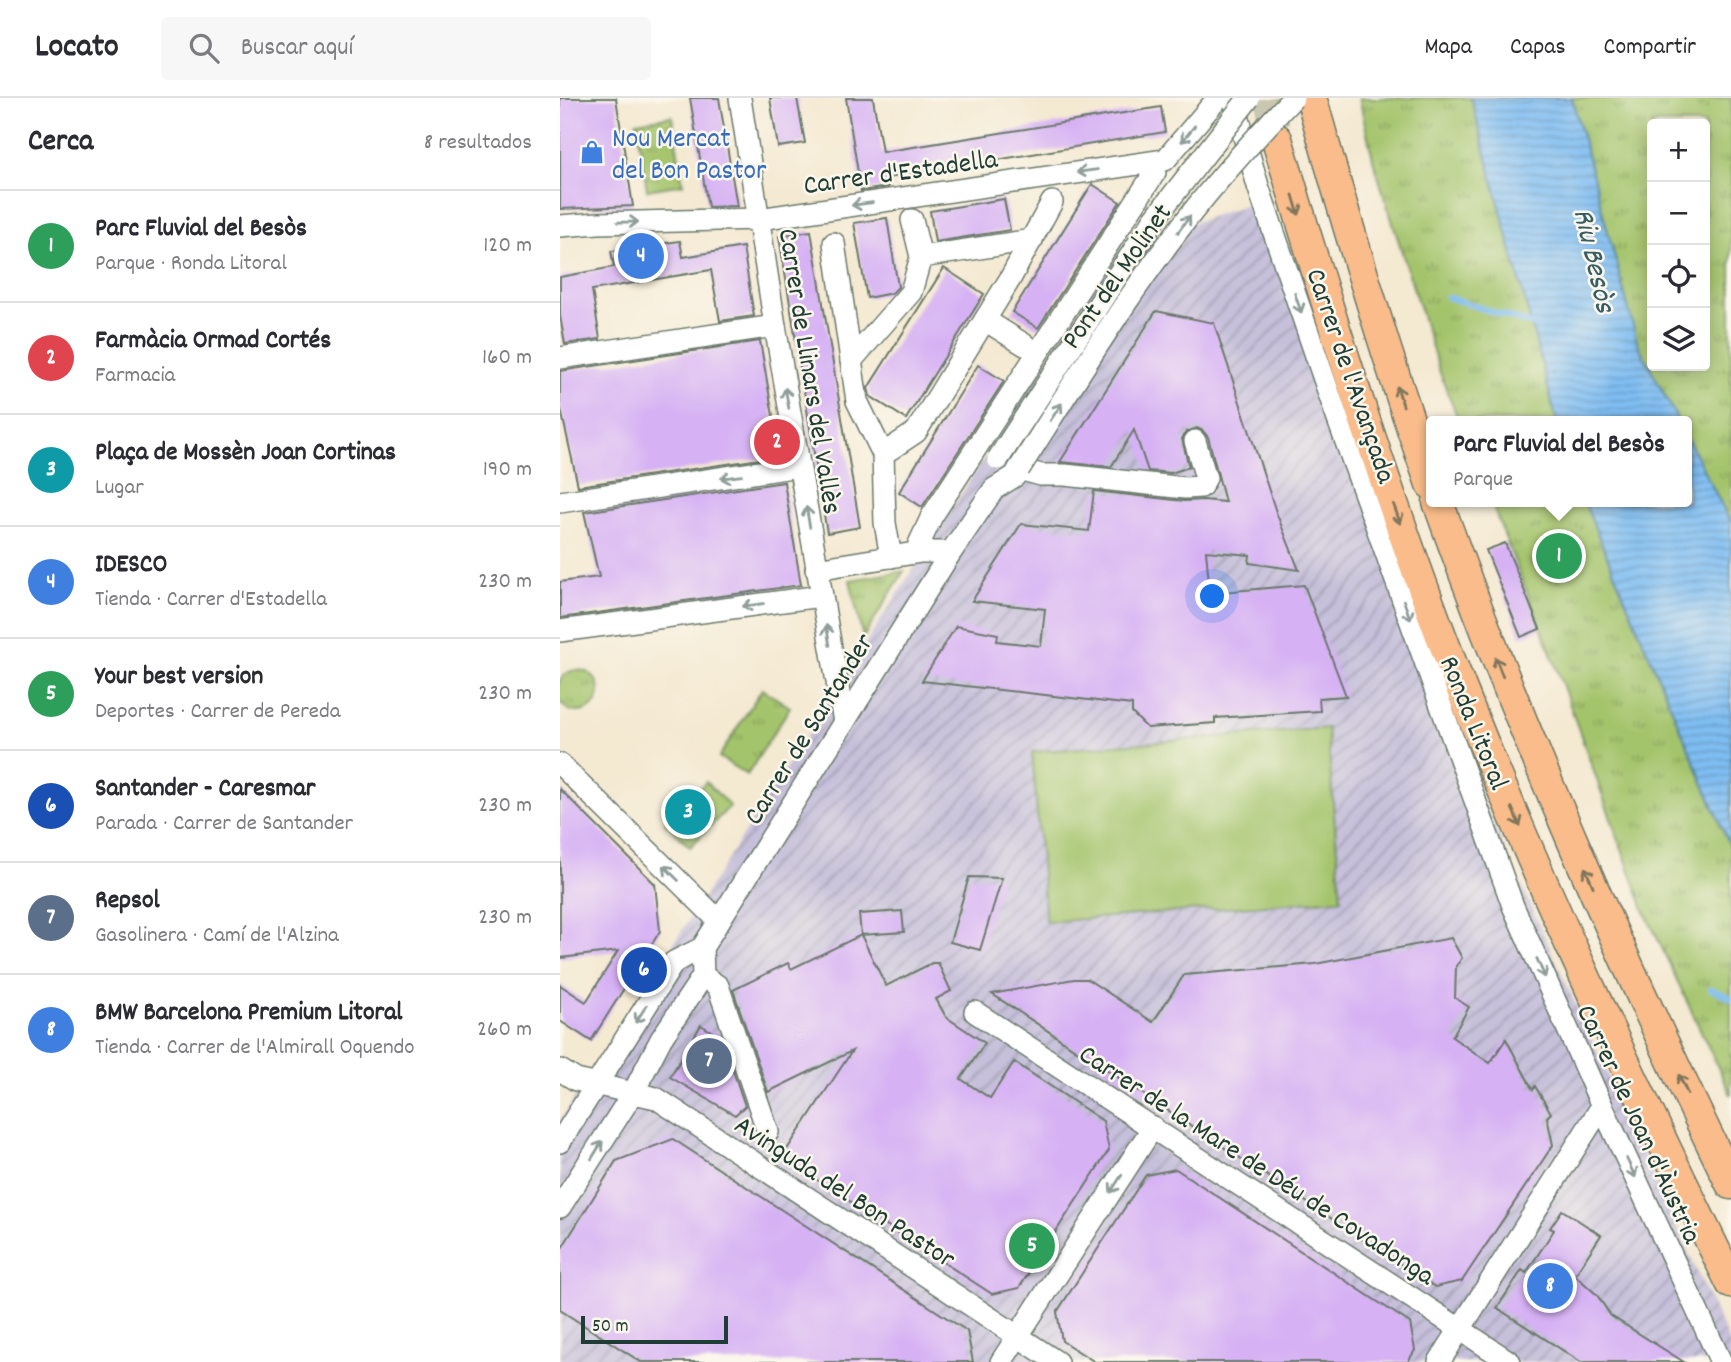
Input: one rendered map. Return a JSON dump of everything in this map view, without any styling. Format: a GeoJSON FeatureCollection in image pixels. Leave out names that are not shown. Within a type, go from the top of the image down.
{"type":"FeatureCollection","features":[{"type":"Feature","properties":{"kind":"highway"},"geometry":{"type":"LineString","coordinates":[[1303,101],[1426,470]]}},
{"type":"Feature","properties":{"kind":"highway","name":"Ronda Litoral"},"geometry":{"type":"LineString","coordinates":[[1277,139],[1361,414],[1456,674],[1501,784],[1573,946],[1658,1133],[1731,1283]]}},
{"type":"Feature","properties":{"kind":"highway","name":"Ronda Litoral"},"geometry":{"type":"LineString","coordinates":[[1440,507],[1505,682],[1602,908],[1731,1184]]}},
{"type":"Feature","properties":{"kind":"street","name":"Carrer de Llinars del Vallès"},"geometry":{"type":"LineString","coordinates":[[740,98],[775,326],[844,722]]}},
{"type":"Feature","properties":{"kind":"street","name":"Carrer d'Estadella"},"geometry":{"type":"LineString","coordinates":[[560,226],[759,219],[1165,160],[1217,98]]}},
{"type":"Feature","properties":{"kind":"street","name":"Carrer de l'Avançada"},"geometry":{"type":"LineString","coordinates":[[1233,98],[1258,186],[1328,389],[1513,906]]}},
{"type":"Feature","properties":{"kind":"street","name":"Pont del Molinet"},"geometry":{"type":"LineString","coordinates":[[994,489],[993,465],[1155,218],[1249,98]]}},
{"type":"Feature","properties":{"kind":"street","name":"Pont del Molinet"},"geometry":{"type":"LineString","coordinates":[[956,546],[994,489],[1015,477],[1127,302],[1196,207],[1246,146],[1303,101]]}},
{"type":"Feature","properties":{"kind":"street"},"geometry":{"type":"LineString","coordinates":[[919,544],[932,516],[1155,172]]}},
{"type":"Feature","properties":{"kind":"street"},"geometry":{"type":"LineString","coordinates":[[883,454],[916,432],[985,320],[1052,202]]}},
{"type":"Feature","properties":{"kind":"street"},"geometry":{"type":"LineString","coordinates":[[851,361],[911,292],[921,257],[912,220]]}},
{"type":"Feature","properties":{"kind":"street"},"geometry":{"type":"LineString","coordinates":[[921,257],[1031,240]]}},
{"type":"Feature","properties":{"kind":"street"},"geometry":{"type":"LineString","coordinates":[[834,243],[857,401],[883,454],[885,523],[891,557]]}},
{"type":"Feature","properties":{"kind":"street"},"geometry":{"type":"LineString","coordinates":[[985,320],[1025,345]]}},
{"type":"Feature","properties":{"kind":"street"},"geometry":{"type":"LineString","coordinates":[[560,358],[775,326]]}},
{"type":"Feature","properties":{"kind":"street"},"geometry":{"type":"LineString","coordinates":[[1019,469],[1041,475],[1065,475],[1185,488],[1201,487],[1206,478],[1195,441]]}},
{"type":"Feature","properties":{"kind":"street"},"geometry":{"type":"LineString","coordinates":[[560,502],[799,466]]}},
{"type":"Feature","properties":{"kind":"street"},"geometry":{"type":"LineString","coordinates":[[816,569],[956,546]]}},
{"type":"Feature","properties":{"kind":"street","name":"Carrer de Santander"},"geometry":{"type":"LineString","coordinates":[[560,1142],[674,962],[702,948],[956,546]]}},
{"type":"Feature","properties":{"kind":"street"},"geometry":{"type":"LineString","coordinates":[[560,631],[821,596]]}},
{"type":"Feature","properties":{"kind":"street"},"geometry":{"type":"LineString","coordinates":[[560,764],[719,921]]}},
{"type":"Feature","properties":{"kind":"street","name":"Carrer de Joan d'Àustria"},"geometry":{"type":"LineString","coordinates":[[1513,906],[1721,1362]]}},
{"type":"Feature","properties":{"kind":"street"},"geometry":{"type":"LineString","coordinates":[[560,1207],[633,1093],[661,1039],[703,976],[702,948]]}},
{"type":"Feature","properties":{"kind":"street"},"geometry":{"type":"LineString","coordinates":[[703,976],[718,986],[768,1132]]}},
{"type":"Feature","properties":{"kind":"street","name":"Carrer de la Mare de Déu de Covadonga"},"geometry":{"type":"LineString","coordinates":[[975,1012],[1510,1362]]}},
{"type":"Feature","properties":{"kind":"street","name":"Avinguda del Bon Pastor"},"geometry":{"type":"LineString","coordinates":[[560,1070],[576,1080],[656,1098],[1057,1362]]}},
{"type":"Feature","properties":{"kind":"street"},"geometry":{"type":"LineString","coordinates":[[1439,1362],[1602,1106]]}},
{"type":"Feature","properties":{"kind":"street"},"geometry":{"type":"LineString","coordinates":[[1001,1362],[1153,1127]]}},
{"type":"Feature","properties":{"kind":"shaded area"},"geometry":{"type":"Polygon","coordinates":[[[1262,199],[1430,685],[1731,1346],[1731,1362],[560,1362],[560,1121],[1118,249],[1262,199]]]}},
{"type":"Feature","properties":{"kind":"green space"},"geometry":{"type":"Polygon","coordinates":[[[1359,98],[1471,98],[1556,416],[1457,416],[1440,373],[1374,163],[1359,98]]]}},
{"type":"Feature","properties":{"kind":"green space"},"geometry":{"type":"Polygon","coordinates":[[[1572,98],[1731,98],[1731,523],[1692,448],[1692,416],[1675,416],[1652,371],[1710,371],[1710,119],[1647,119],[1647,361],[1638,344],[1572,98]]]}},
{"type":"Feature","properties":{"kind":"green space"},"geometry":{"type":"Polygon","coordinates":[[[672,116],[683,184],[647,190],[636,122],[672,116]]]}},
{"type":"Feature","properties":{"kind":"green space"},"geometry":{"type":"Polygon","coordinates":[[[1493,507],[1586,507],[1731,848],[1731,1095],[1645,912],[1548,645],[1493,507]]]}},
{"type":"Feature","properties":{"kind":"green space"},"geometry":{"type":"Polygon","coordinates":[[[904,571],[863,638],[850,580],[904,571]]]}},
{"type":"Feature","properties":{"kind":"green space"},"geometry":{"type":"Polygon","coordinates":[[[578,670],[593,676],[599,691],[593,706],[578,712],[563,706],[557,691],[563,676],[578,670]]]}},
{"type":"Feature","properties":{"kind":"green space"},"geometry":{"type":"Polygon","coordinates":[[[762,689],[790,707],[747,775],[719,757],[762,689]]]}},
{"type":"Feature","properties":{"kind":"green space"},"geometry":{"type":"Polygon","coordinates":[[[1327,728],[1341,899],[1046,922],[1032,752],[1327,728]]]}},
{"type":"Feature","properties":{"kind":"green space"},"geometry":{"type":"Polygon","coordinates":[[[706,782],[730,806],[690,847],[665,823],[706,782]]]}},
{"type":"Feature","properties":{"kind":"water","name":"Riu Besòs"},"geometry":{"type":"Polygon","coordinates":[[[1471,98],[1572,98],[1638,344],[1647,361],[1647,371],[1652,371],[1675,416],[1556,416],[1471,98]]]}},
{"type":"Feature","properties":{"kind":"water"},"geometry":{"type":"Polygon","coordinates":[[[1692,448],[1731,523],[1731,848],[1586,507],[1692,507],[1692,448]]]}},
{"type":"Feature","properties":{"kind":"building","name":"Nou Mercat del Bon Pastor"},"geometry":{"type":"Polygon","coordinates":[[[560,98],[616,98],[633,206],[560,209],[560,98]]]}},
{"type":"Feature","properties":{"kind":"building"},"geometry":{"type":"Polygon","coordinates":[[[690,98],[719,98],[737,206],[708,207],[690,98]]]}},
{"type":"Feature","properties":{"kind":"building"},"geometry":{"type":"Polygon","coordinates":[[[770,98],[797,98],[805,143],[778,147],[770,98]]]}},
{"type":"Feature","properties":{"kind":"building"},"geometry":{"type":"Polygon","coordinates":[[[846,98],[873,98],[882,152],[1161,107],[1165,132],[887,178],[888,187],[861,191],[846,98]]]}},
{"type":"Feature","properties":{"kind":"building"},"geometry":{"type":"Polygon","coordinates":[[[1092,184],[1120,202],[1038,328],[1012,312],[1092,184]]]}},
{"type":"Feature","properties":{"kind":"building"},"geometry":{"type":"Polygon","coordinates":[[[1004,199],[1010,230],[935,242],[930,211],[1004,199]]]}},
{"type":"Feature","properties":{"kind":"building"},"geometry":{"type":"Polygon","coordinates":[[[887,218],[898,287],[892,293],[867,298],[854,223],[887,218]]]}},
{"type":"Feature","properties":{"kind":"building"},"geometry":{"type":"Polygon","coordinates":[[[811,231],[860,527],[827,533],[779,236],[811,231]]]}},
{"type":"Feature","properties":{"kind":"building"},"geometry":{"type":"Polygon","coordinates":[[[680,241],[683,257],[743,247],[754,316],[720,321],[711,270],[592,290],[600,339],[565,344],[560,316],[560,277],[614,267],[611,251],[680,241]]]}},
{"type":"Feature","properties":{"kind":"building"},"geometry":{"type":"Polygon","coordinates":[[[944,268],[984,294],[906,419],[870,396],[868,388],[944,268]]]}},
{"type":"Feature","properties":{"kind":"building"},"geometry":{"type":"Polygon","coordinates":[[[1156,311],[1214,323],[1276,512],[1299,570],[1249,563],[1250,555],[1206,551],[1210,593],[1304,585],[1346,696],[1319,698],[1320,711],[1215,718],[1215,723],[1147,728],[1132,713],[1132,705],[922,681],[956,626],[998,634],[997,641],[1041,646],[1045,609],[972,601],[1021,524],[1089,531],[1094,491],[1184,501],[1225,502],[1208,437],[1197,428],[1186,432],[1182,439],[1189,467],[1171,473],[1148,471],[1134,430],[1111,467],[1060,462],[1156,311]]]}},
{"type":"Feature","properties":{"kind":"building"},"geometry":{"type":"Polygon","coordinates":[[[760,341],[780,456],[578,486],[560,405],[560,371],[760,341]]]}},
{"type":"Feature","properties":{"kind":"building"},"geometry":{"type":"Polygon","coordinates":[[[978,365],[1004,381],[922,507],[899,492],[978,365]]]}},
{"type":"Feature","properties":{"kind":"building"},"geometry":{"type":"Polygon","coordinates":[[[784,482],[801,585],[560,618],[560,582],[599,577],[584,512],[784,482]]]}},
{"type":"Feature","properties":{"kind":"building"},"geometry":{"type":"Polygon","coordinates":[[[1505,543],[1540,629],[1521,637],[1486,550],[1505,543]]]}},
{"type":"Feature","properties":{"kind":"building"},"geometry":{"type":"Polygon","coordinates":[[[560,789],[655,884],[660,931],[591,1041],[560,1021],[560,985],[586,1002],[618,951],[560,958],[560,789]]]}},
{"type":"Feature","properties":{"kind":"building"},"geometry":{"type":"Polygon","coordinates":[[[969,877],[1002,878],[980,950],[950,942],[969,877]]]}},
{"type":"Feature","properties":{"kind":"building"},"geometry":{"type":"Polygon","coordinates":[[[902,911],[904,932],[861,935],[859,914],[902,911]]]}},
{"type":"Feature","properties":{"kind":"building"},"geometry":{"type":"Polygon","coordinates":[[[861,935],[886,986],[932,963],[938,963],[951,991],[936,999],[946,1017],[985,1043],[961,1079],[990,1098],[1014,1062],[1103,1121],[1109,1150],[1019,1288],[992,1294],[782,1157],[852,1051],[768,1092],[733,990],[788,963],[791,969],[861,935]]]}},
{"type":"Feature","properties":{"kind":"building"},"geometry":{"type":"Polygon","coordinates":[[[1451,938],[1462,958],[1456,966],[1455,998],[1469,1007],[1452,1037],[1490,1063],[1506,1039],[1533,1090],[1535,1086],[1551,1113],[1547,1117],[1553,1145],[1462,1281],[1435,1287],[992,994],[1087,979],[1153,1022],[1184,975],[1315,964],[1451,938]]]}},
{"type":"Feature","properties":{"kind":"building"},"geometry":{"type":"Polygon","coordinates":[[[701,1025],[722,1038],[745,1106],[735,1115],[670,1077],[701,1025]]]}},
{"type":"Feature","properties":{"kind":"building"},"geometry":{"type":"Polygon","coordinates":[[[673,1139],[967,1331],[973,1362],[641,1362],[560,1310],[560,1251],[616,1161],[673,1139]]]}},
{"type":"Feature","properties":{"kind":"building"},"geometry":{"type":"Polygon","coordinates":[[[1176,1169],[1410,1323],[1415,1350],[1408,1362],[1095,1362],[1062,1341],[1057,1312],[1144,1178],[1146,1175],[1176,1169]]]}},
{"type":"Feature","properties":{"kind":"building"},"geometry":{"type":"Polygon","coordinates":[[[1562,1210],[1601,1235],[1575,1275],[1597,1295],[1611,1316],[1684,1362],[1581,1362],[1497,1308],[1522,1270],[1526,1273],[1554,1230],[1550,1228],[1562,1210]]]}},
{"type":"Feature","properties":{"kind":"waterway"},"geometry":{"type":"LineString","coordinates":[[1447,297],[1539,327]]}},
{"type":"Feature","properties":{"kind":"waterway"},"geometry":{"type":"LineString","coordinates":[[1711,989],[1731,998]]}},
{"type":"Feature","properties":{"kind":"tunnel"},"geometry":{"type":"LineString","coordinates":[[1269,98],[1277,139]]}},
{"type":"Feature","properties":{"kind":"place","name":"Nou Mercat del Bon Pastor"},"geometry":{"type":"Point","coordinates":[592,152]}},
{"type":"Feature","properties":{"kind":"place","name":"IDESCO"},"geometry":{"type":"Point","coordinates":[641,256]}},
{"type":"Feature","properties":{"kind":"place","name":"Farmàcia Ormad Cortés"},"geometry":{"type":"Point","coordinates":[777,442]}},
{"type":"Feature","properties":{"kind":"place","name":"Parc Fluvial del Besòs"},"geometry":{"type":"Point","coordinates":[1559,556]}},
{"type":"Feature","properties":{"kind":"place","name":"Plaça de Mossèn Joan Cortinas"},"geometry":{"type":"Point","coordinates":[688,812]}},
{"type":"Feature","properties":{"kind":"place","name":"Santander - Caresmar"},"geometry":{"type":"Point","coordinates":[644,970]}},
{"type":"Feature","properties":{"kind":"place","name":"Repsol"},"geometry":{"type":"Point","coordinates":[709,1061]}},
{"type":"Feature","properties":{"kind":"place","name":"Your best version"},"geometry":{"type":"Point","coordinates":[1032,1246]}},
{"type":"Feature","properties":{"kind":"place","name":"BMW Barcelona Premium Litoral"},"geometry":{"type":"Point","coordinates":[1550,1286]}}]}
